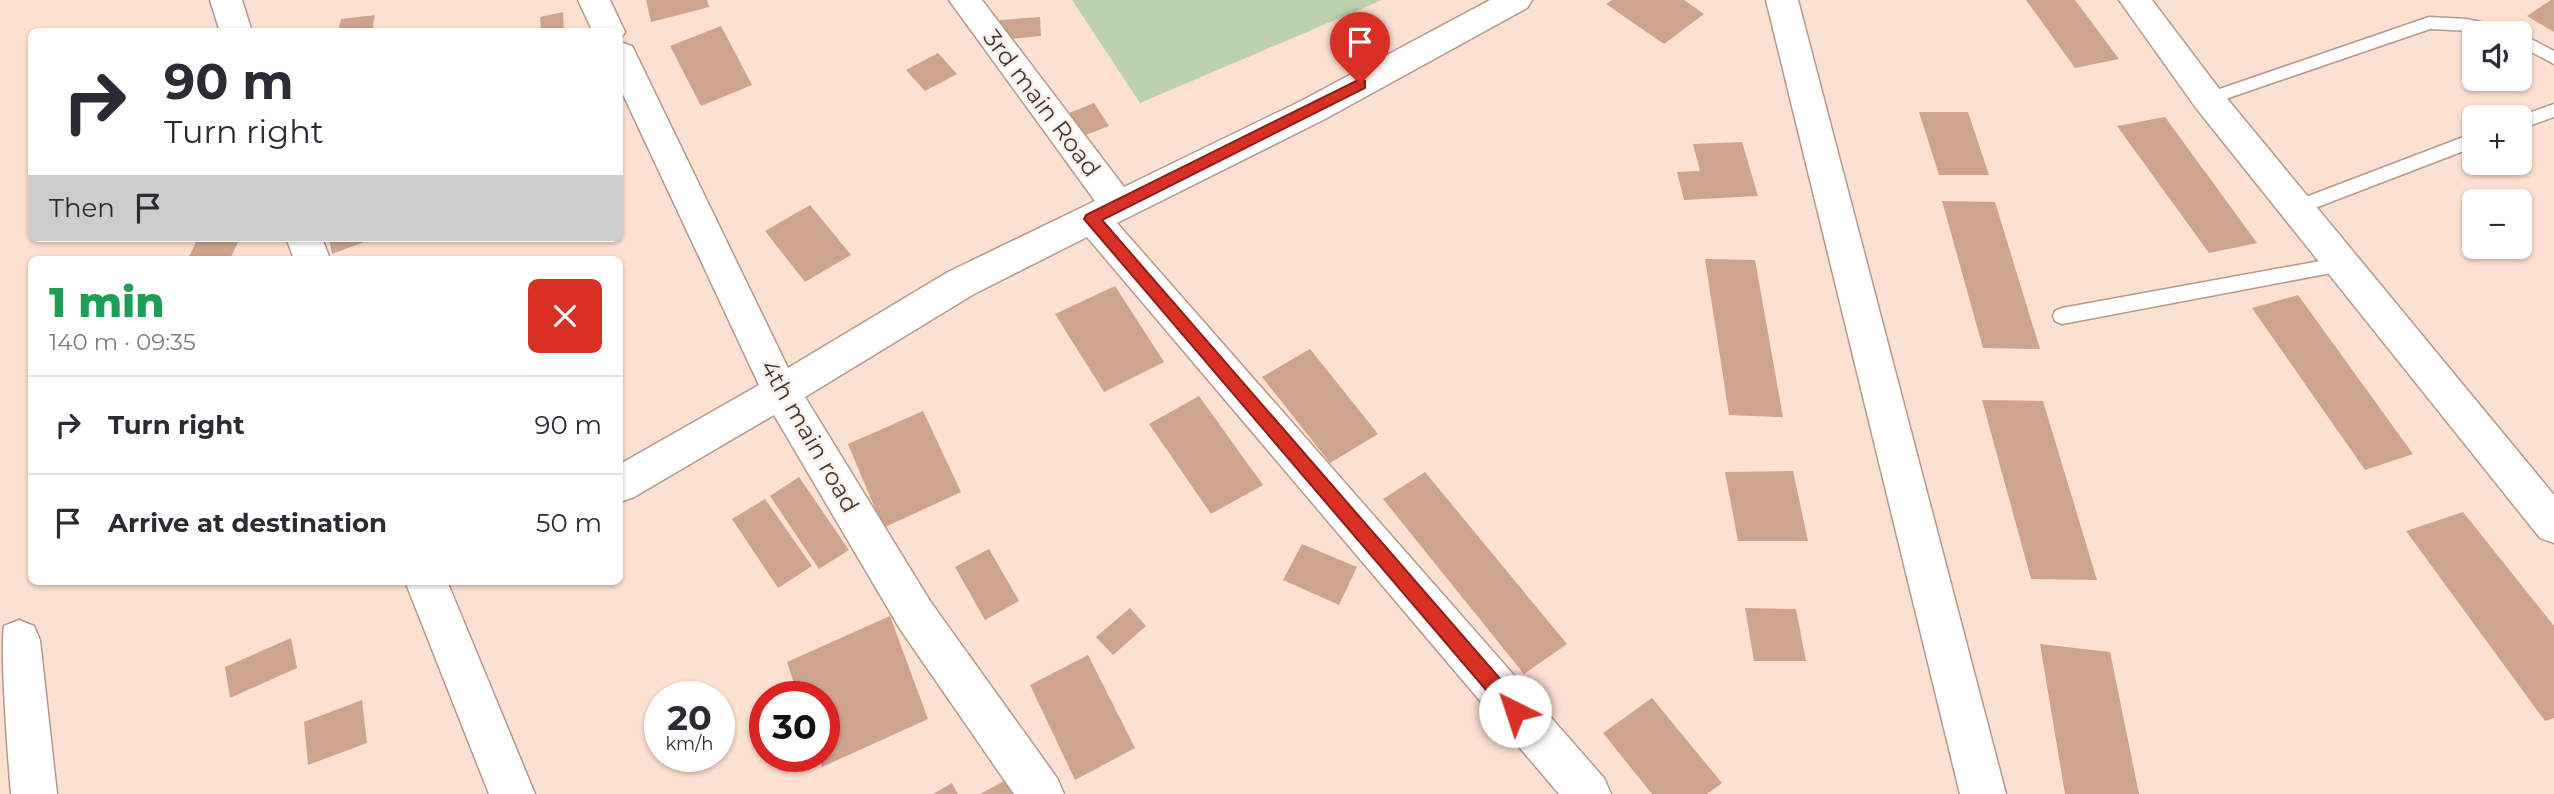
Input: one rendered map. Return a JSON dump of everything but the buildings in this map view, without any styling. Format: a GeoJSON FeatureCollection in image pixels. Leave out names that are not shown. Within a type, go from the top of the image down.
{"type":"FeatureCollection","features":[{"type":"Feature","properties":{"kind":"street"},"geometry":{"type":"LineString","coordinates":[[226,0],[235,28]]}},
{"type":"Feature","properties":{"kind":"street"},"geometry":{"type":"LineString","coordinates":[[594,0],[607,28]]}},
{"type":"Feature","properties":{"kind":"street","name":"3rd main Road"},"geometry":{"type":"LineString","coordinates":[[965,0],[1105,212],[1588,794]]}},
{"type":"Feature","properties":{"kind":"street"},"geometry":{"type":"LineString","coordinates":[[623,482],[781,392],[961,283],[1313,110],[1516,0]]}},
{"type":"Feature","properties":{"kind":"street"},"geometry":{"type":"LineString","coordinates":[[1782,0],[1983,794]]}},
{"type":"Feature","properties":{"kind":"street"},"geometry":{"type":"LineString","coordinates":[[2135,0],[2208,99],[2551,514]]}},
{"type":"Feature","properties":{"kind":"street","name":"4th main road"},"geometry":{"type":"LineString","coordinates":[[623,60],[781,392],[915,615],[1041,794]]}},
{"type":"Feature","properties":{"kind":"street"},"geometry":{"type":"LineString","coordinates":[[433,585],[512,794]]}},
{"type":"Feature","properties":{"kind":"street"},"geometry":{"type":"LineString","coordinates":[[19,640],[34,794]]}},
{"type":"Feature","properties":{"kind":"lane"},"geometry":{"type":"LineString","coordinates":[[2208,99],[2429,23],[2462,24]]}},
{"type":"Feature","properties":{"kind":"lane"},"geometry":{"type":"LineString","coordinates":[[2532,46],[2554,58]]}},
{"type":"Feature","properties":{"kind":"lane"},"geometry":{"type":"LineString","coordinates":[[2532,118],[2554,110]]}},
{"type":"Feature","properties":{"kind":"lane"},"geometry":{"type":"LineString","coordinates":[[2297,208],[2462,145]]}},
{"type":"Feature","properties":{"kind":"lane"},"geometry":{"type":"LineString","coordinates":[[2062,316],[2342,264]]}},
{"type":"Feature","properties":{"kind":"green space"},"geometry":{"type":"Polygon","coordinates":[[[1072,0],[1382,0],[1140,103],[1072,0]]]}},
{"type":"Feature","properties":{"kind":"route"},"geometry":{"type":"LineString","coordinates":[[1360,84],[1092,219],[1515,711]]}}]}
